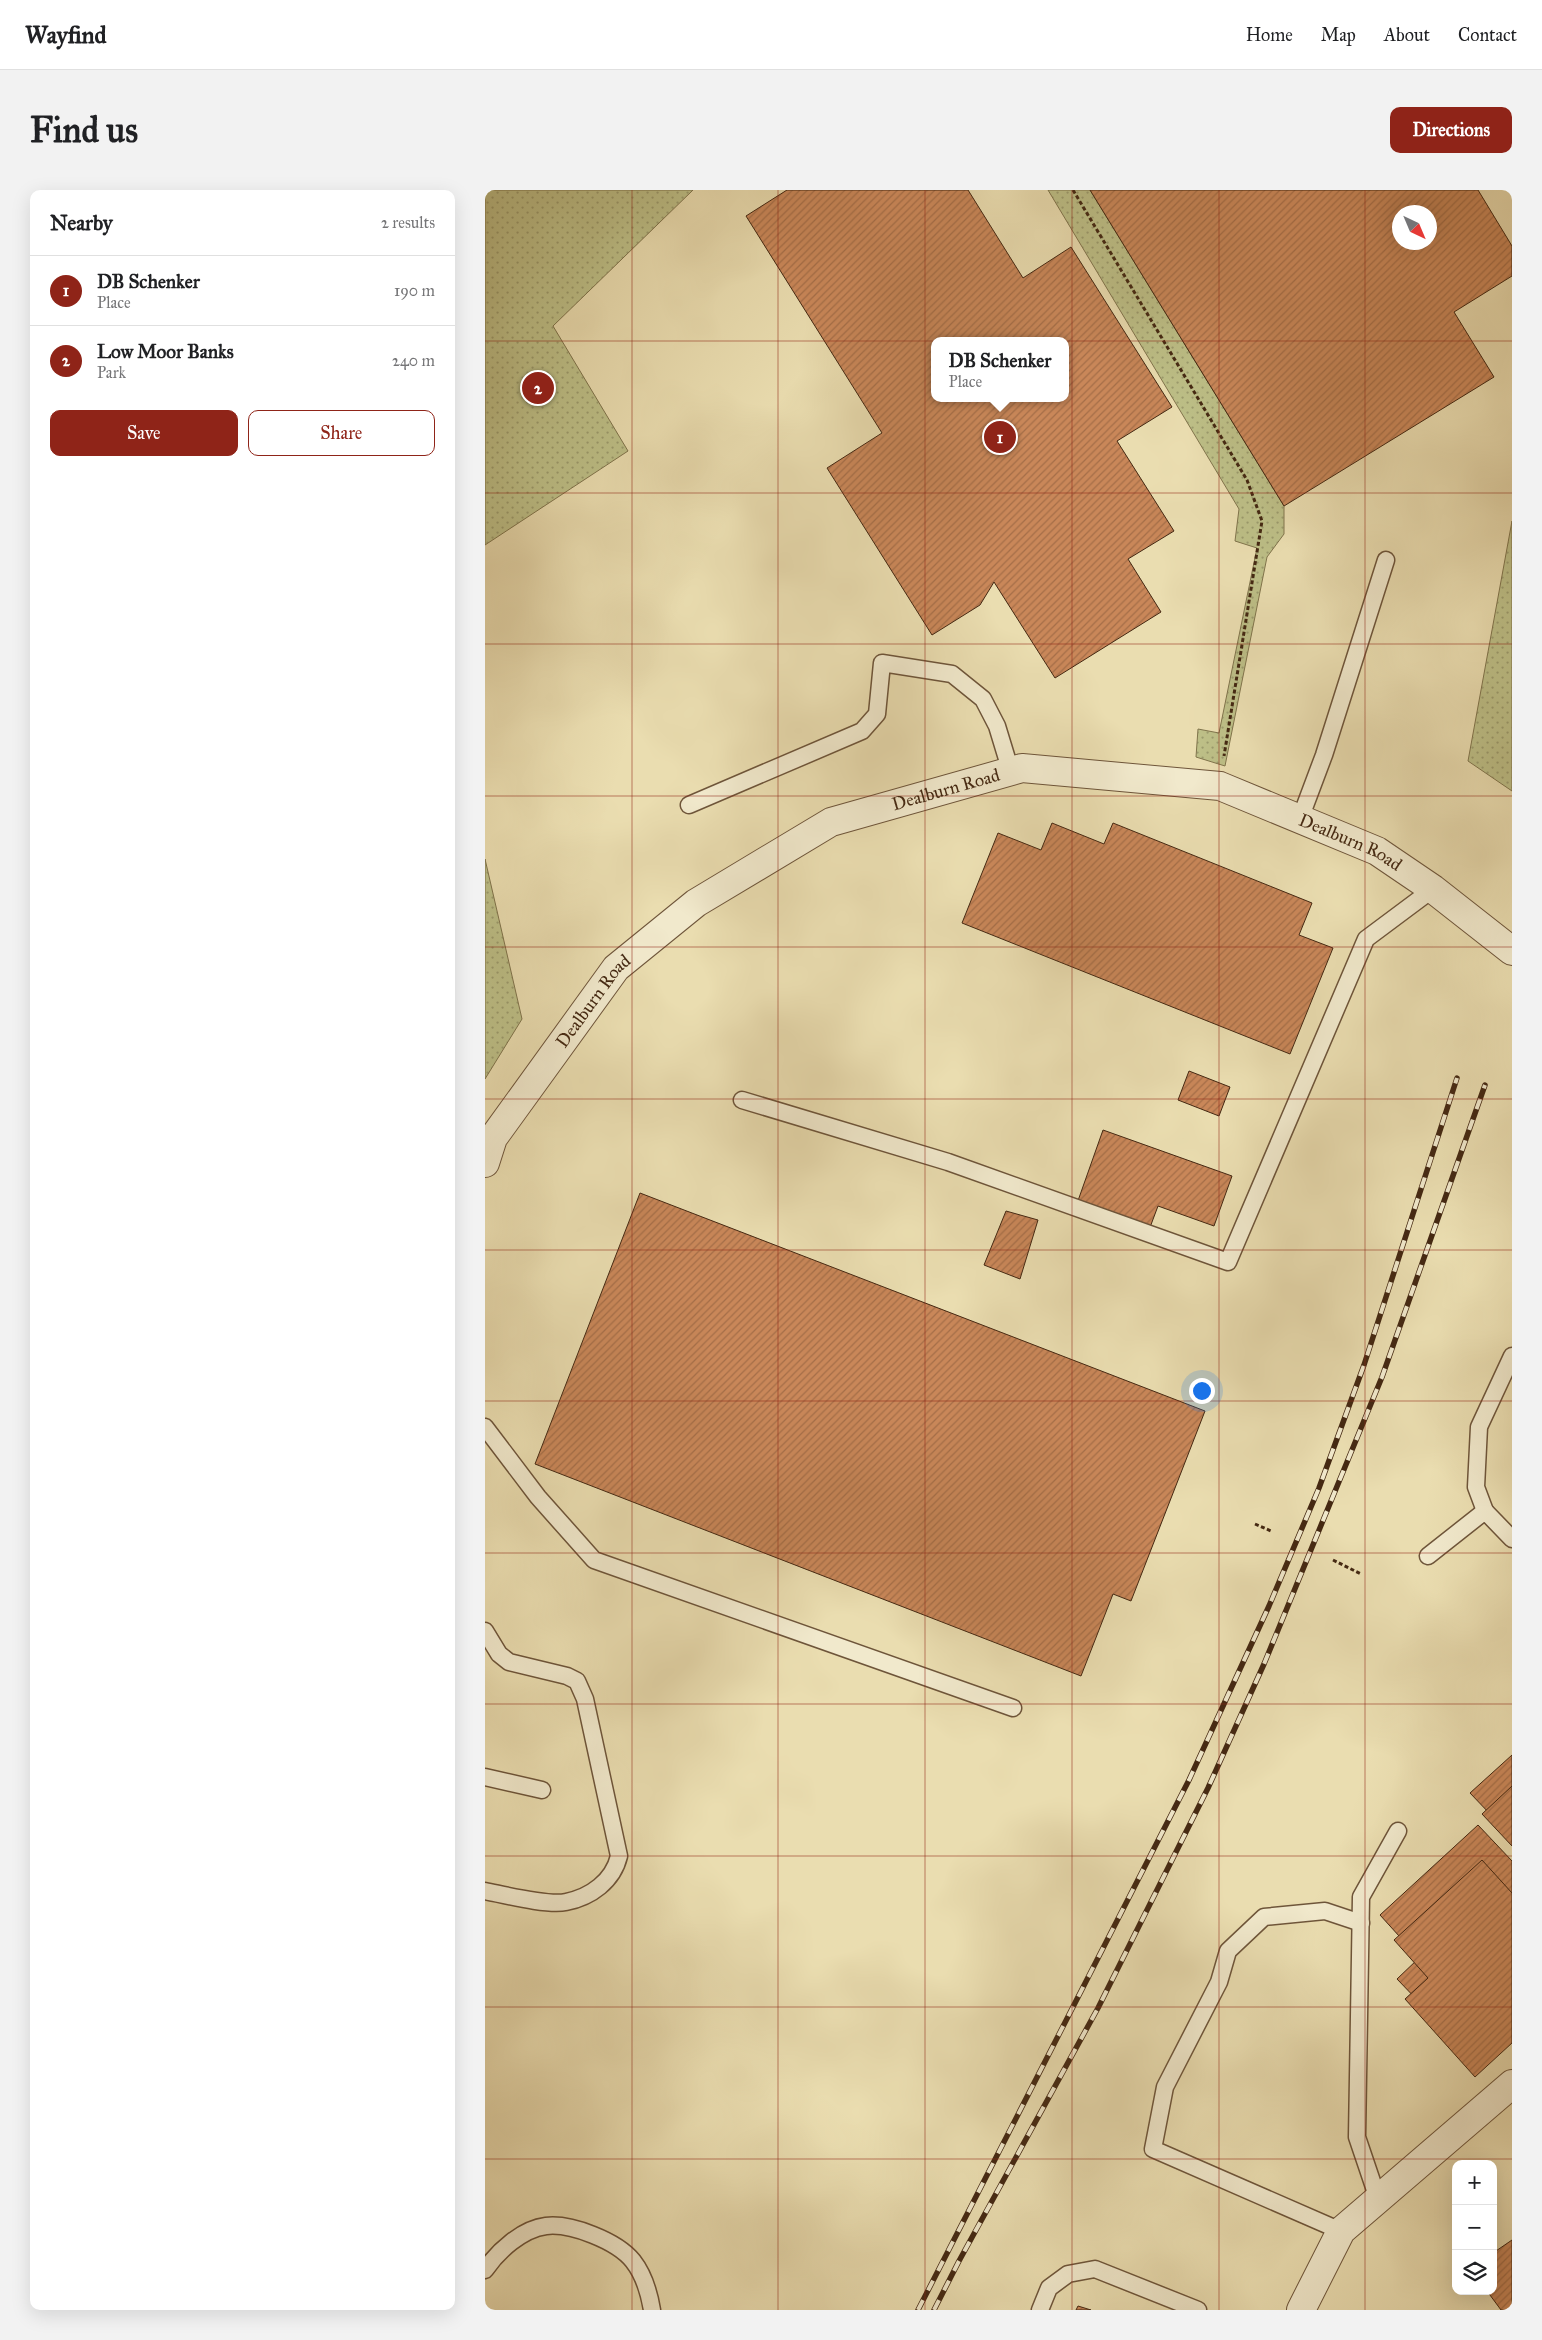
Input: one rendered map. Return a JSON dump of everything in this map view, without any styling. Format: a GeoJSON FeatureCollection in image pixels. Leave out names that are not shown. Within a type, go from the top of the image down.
{"type":"FeatureCollection","features":[{"type":"Feature","properties":{"kind":"street","name":"Dealburn Road"},"geometry":{"type":"LineString","coordinates":[[485,1163],[493,1138],[616,968],[696,903],[831,822],[1022,768],[1220,786],[1377,851],[1433,888],[1512,951]]}},
{"type":"Feature","properties":{"kind":"street"},"geometry":{"type":"LineString","coordinates":[[1301,2310],[1341,2231],[1512,2084]]}},
{"type":"Feature","properties":{"kind":"lane"},"geometry":{"type":"LineString","coordinates":[[1300,819],[1323,755],[1386,560]]}},
{"type":"Feature","properties":{"kind":"lane"},"geometry":{"type":"LineString","coordinates":[[689,805],[862,732],[877,714],[882,663],[952,674],[983,699],[997,726],[1011,772]]}},
{"type":"Feature","properties":{"kind":"lane"},"geometry":{"type":"LineString","coordinates":[[742,1100],[948,1162],[1228,1262],[1366,939],[1433,888]]}},
{"type":"Feature","properties":{"kind":"lane"},"geometry":{"type":"LineString","coordinates":[[1512,1356],[1479,1427],[1476,1487],[1485,1511],[1512,1539]]}},
{"type":"Feature","properties":{"kind":"lane"},"geometry":{"type":"LineString","coordinates":[[485,1427],[538,1497],[594,1560],[1013,1708]]}},
{"type":"Feature","properties":{"kind":"lane"},"geometry":{"type":"LineString","coordinates":[[1428,1556],[1485,1511]]}},
{"type":"Feature","properties":{"kind":"lane"},"geometry":{"type":"LineString","coordinates":[[485,1631],[499,1654],[509,1662],[567,1676],[577,1681],[585,1699],[619,1856],[612,1872],[597,1890],[565,1902],[485,1891]]}},
{"type":"Feature","properties":{"kind":"lane"},"geometry":{"type":"LineString","coordinates":[[485,1777],[542,1790]]}},
{"type":"Feature","properties":{"kind":"lane"},"geometry":{"type":"LineString","coordinates":[[1378,2199],[1357,2137],[1361,1897],[1398,1831]]}},
{"type":"Feature","properties":{"kind":"lane"},"geometry":{"type":"LineString","coordinates":[[1341,2231],[1153,2149],[1165,2087],[1219,1982],[1228,1951],[1264,1917],[1325,1911],[1361,1923]]}},
{"type":"Feature","properties":{"kind":"lane"},"geometry":{"type":"LineString","coordinates":[[485,2270],[520,2235],[546,2226],[571,2229],[605,2239],[632,2260],[648,2287],[652,2310]]}},
{"type":"Feature","properties":{"kind":"lane"},"geometry":{"type":"LineString","coordinates":[[1040,2310],[1049,2288],[1068,2274],[1095,2268],[1198,2310]]}},
{"type":"Feature","properties":{"kind":"path"},"geometry":{"type":"LineString","coordinates":[[1073,190],[1247,480],[1261,521],[1220,786]]}},
{"type":"Feature","properties":{"kind":"path"},"geometry":{"type":"LineString","coordinates":[[1255,1524],[1271,1531]]}},
{"type":"Feature","properties":{"kind":"path"},"geometry":{"type":"LineString","coordinates":[[1333,1560],[1361,1574]]}},
{"type":"Feature","properties":{"kind":"green space"},"geometry":{"type":"Polygon","coordinates":[[[485,190],[693,190],[553,326],[628,451],[485,545],[485,190]]]}},
{"type":"Feature","properties":{"kind":"green space"},"geometry":{"type":"Polygon","coordinates":[[[1048,190],[1090,190],[1284,506],[1284,534],[1267,557],[1225,766],[1196,757],[1198,729],[1219,733],[1257,548],[1235,541],[1239,509],[1048,190]]]}},
{"type":"Feature","properties":{"kind":"green space"},"geometry":{"type":"Polygon","coordinates":[[[1512,521],[1512,791],[1468,761],[1512,521]]]}},
{"type":"Feature","properties":{"kind":"green space"},"geometry":{"type":"Polygon","coordinates":[[[485,859],[522,1019],[485,1079],[485,859]]]}},
{"type":"Feature","properties":{"kind":"building"},"geometry":{"type":"Polygon","coordinates":[[[787,190],[968,190],[1023,278],[1071,247],[1172,407],[1117,441],[1174,531],[1128,559],[1161,612],[1055,678],[994,582],[980,605],[932,635],[827,468],[882,433],[746,216],[787,190]]]}},
{"type":"Feature","properties":{"kind":"building"},"geometry":{"type":"Polygon","coordinates":[[[1090,190],[1478,190],[1512,246],[1512,276],[1454,312],[1494,377],[1284,506],[1090,190]]]}},
{"type":"Feature","properties":{"kind":"building"},"geometry":{"type":"Polygon","coordinates":[[[1052,823],[1104,844],[1113,823],[1312,903],[1299,935],[1333,948],[1290,1054],[962,923],[998,833],[1041,850],[1052,823]]]}},
{"type":"Feature","properties":{"kind":"building"},"geometry":{"type":"Polygon","coordinates":[[[1189,1071],[1230,1087],[1219,1116],[1178,1100],[1189,1071]]]}},
{"type":"Feature","properties":{"kind":"building"},"geometry":{"type":"Polygon","coordinates":[[[1103,1130],[1232,1176],[1214,1226],[1158,1206],[1146,1238],[1074,1212],[1103,1130]]]}},
{"type":"Feature","properties":{"kind":"building"},"geometry":{"type":"Polygon","coordinates":[[[640,1193],[1205,1411],[1131,1601],[1113,1594],[1081,1676],[535,1464],[640,1193]]]}},
{"type":"Feature","properties":{"kind":"building"},"geometry":{"type":"Polygon","coordinates":[[[1006,1211],[1038,1220],[1020,1279],[984,1265],[1006,1211]]]}},
{"type":"Feature","properties":{"kind":"building"},"geometry":{"type":"Polygon","coordinates":[[[1512,1755],[1512,1837],[1470,1793],[1512,1755]]]}},
{"type":"Feature","properties":{"kind":"building"},"geometry":{"type":"Polygon","coordinates":[[[1512,1786],[1512,1846],[1482,1814],[1512,1786]]]}},
{"type":"Feature","properties":{"kind":"building"},"geometry":{"type":"Polygon","coordinates":[[[1478,1825],[1512,1861],[1512,2014],[1470,2055],[1397,1979],[1419,1958],[1380,1915],[1478,1825]]]}},
{"type":"Feature","properties":{"kind":"building"},"geometry":{"type":"Polygon","coordinates":[[[1482,1860],[1512,1893],[1512,2043],[1475,2077],[1405,1999],[1428,1978],[1394,1940],[1482,1860]]]}},
{"type":"Feature","properties":{"kind":"building"},"geometry":{"type":"Polygon","coordinates":[[[1512,2240],[1512,2310],[1501,2310],[1490,2295],[1497,2295],[1497,2250],[1512,2240]]]}},
{"type":"Feature","properties":{"kind":"building"},"geometry":{"type":"Polygon","coordinates":[[[1078,2306],[1091,2310],[1076,2310],[1078,2306]]]}},
{"type":"Feature","properties":{"kind":"railway"},"geometry":{"type":"LineString","coordinates":[[918,2310],[1189,1780],[1269,1606],[1319,1488],[1364,1365],[1457,1078]]}},
{"type":"Feature","properties":{"kind":"railway"},"geometry":{"type":"LineString","coordinates":[[934,2310],[1098,2008],[1208,1788],[1264,1664],[1382,1377],[1485,1085]]}},
{"type":"Feature","properties":{"kind":"place","name":"Low Moor Banks"},"geometry":{"type":"Point","coordinates":[538,388]}},
{"type":"Feature","properties":{"kind":"place","name":"DB Schenker"},"geometry":{"type":"Point","coordinates":[1000,437]}}]}
